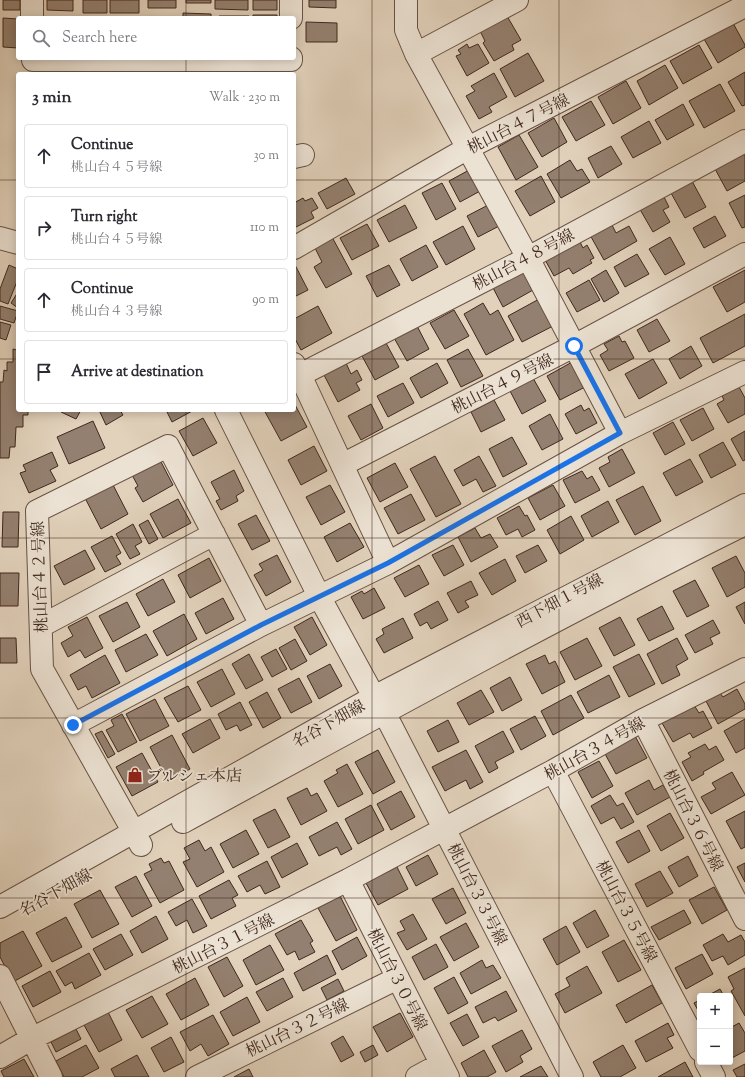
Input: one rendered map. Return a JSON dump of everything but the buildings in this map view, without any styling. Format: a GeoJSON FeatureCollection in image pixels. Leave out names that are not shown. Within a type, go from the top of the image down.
{"type":"FeatureCollection","features":[{"type":"Feature","properties":{"kind":"street"},"geometry":{"type":"LineString","coordinates":[[32,0],[32,16]]}},
{"type":"Feature","properties":{"kind":"street"},"geometry":{"type":"LineString","coordinates":[[291,0],[291,16]]}},
{"type":"Feature","properties":{"kind":"street"},"geometry":{"type":"LineString","coordinates":[[406,0],[406,30],[416,54],[528,258],[620,433]]}},
{"type":"Feature","properties":{"kind":"street"},"geometry":{"type":"LineString","coordinates":[[416,54],[517,0]]}},
{"type":"Feature","properties":{"kind":"street","name":"桃山台４７号線"},"geometry":{"type":"LineString","coordinates":[[296,247],[468,148],[745,6]]}},
{"type":"Feature","properties":{"kind":"street"},"geometry":{"type":"LineString","coordinates":[[33,60],[291,60]]}},
{"type":"Feature","properties":{"kind":"street","name":"桃山台４８号線"},"geometry":{"type":"LineString","coordinates":[[297,369],[528,258],[745,141]]}},
{"type":"Feature","properties":{"kind":"street"},"geometry":{"type":"LineString","coordinates":[[0,238],[16,242]]}},
{"type":"Feature","properties":{"kind":"street","name":"桃山台４９号線"},"geometry":{"type":"LineString","coordinates":[[342,465],[574,346],[745,254]]}},
{"type":"Feature","properties":{"kind":"street"},"geometry":{"type":"LineString","coordinates":[[297,369],[388,563]]}},
{"type":"Feature","properties":{"kind":"street"},"geometry":{"type":"LineString","coordinates":[[73,725],[261,625],[388,563],[620,433],[745,372]]}},
{"type":"Feature","properties":{"kind":"street","name":"名谷下畑線"},"geometry":{"type":"LineString","coordinates":[[0,922],[137,839],[379,705],[319,596],[227,412]]}},
{"type":"Feature","properties":{"kind":"street","name":"桃山台４２号線"},"geometry":{"type":"LineString","coordinates":[[137,839],[42,669],[37,511],[168,446],[261,625]]}},
{"type":"Feature","properties":{"kind":"street","name":"西下畑１号線"},"geometry":{"type":"LineString","coordinates":[[379,705],[745,505]]}},
{"type":"Feature","properties":{"kind":"street","name":"西下畑１号線"},"geometry":{"type":"LineString","coordinates":[[379,705],[745,524]]}},
{"type":"Feature","properties":{"kind":"street"},"geometry":{"type":"LineString","coordinates":[[41,626],[214,534]]}},
{"type":"Feature","properties":{"kind":"street","name":"桃山台３４号線"},"geometry":{"type":"LineString","coordinates":[[445,829],[553,771],[643,720],[745,669]]}},
{"type":"Feature","properties":{"kind":"street","name":"桃山台３３号線"},"geometry":{"type":"LineString","coordinates":[[379,705],[445,829],[572,1077]]}},
{"type":"Feature","properties":{"kind":"street","name":"桃山台３６号線"},"geometry":{"type":"LineString","coordinates":[[643,720],[745,919]]}},
{"type":"Feature","properties":{"kind":"street","name":"桃山台３５号線"},"geometry":{"type":"LineString","coordinates":[[553,771],[697,1044]]}},
{"type":"Feature","properties":{"kind":"street","name":"桃山台３１号線"},"geometry":{"type":"LineString","coordinates":[[0,1057],[32,1039],[348,880],[445,829]]}},
{"type":"Feature","properties":{"kind":"street","name":"名谷下畑線"},"geometry":{"type":"LineString","coordinates":[[0,907],[137,839]]}},
{"type":"Feature","properties":{"kind":"street","name":"桃山台３０号線"},"geometry":{"type":"LineString","coordinates":[[348,880],[445,1071]]}},
{"type":"Feature","properties":{"kind":"street"},"geometry":{"type":"LineString","coordinates":[[0,976],[51,1077]]}},
{"type":"Feature","properties":{"kind":"street","name":"桃山台３２号線"},"geometry":{"type":"LineString","coordinates":[[197,1077],[398,978]]}},
{"type":"Feature","properties":{"kind":"street"},"geometry":{"type":"LineString","coordinates":[[708,1065],[714,1077]]}},
{"type":"Feature","properties":{"kind":"street"},"geometry":{"type":"LineString","coordinates":[[417,1077],[445,1071]]}},
{"type":"Feature","properties":{"kind":"place","name":"ブルシェ本店"},"geometry":{"type":"Point","coordinates":[135,775]}},
{"type":"Feature","properties":{"kind":"route"},"geometry":{"type":"LineString","coordinates":[[73,725],[261,625],[388,563],[620,433],[574,346]]}}]}
